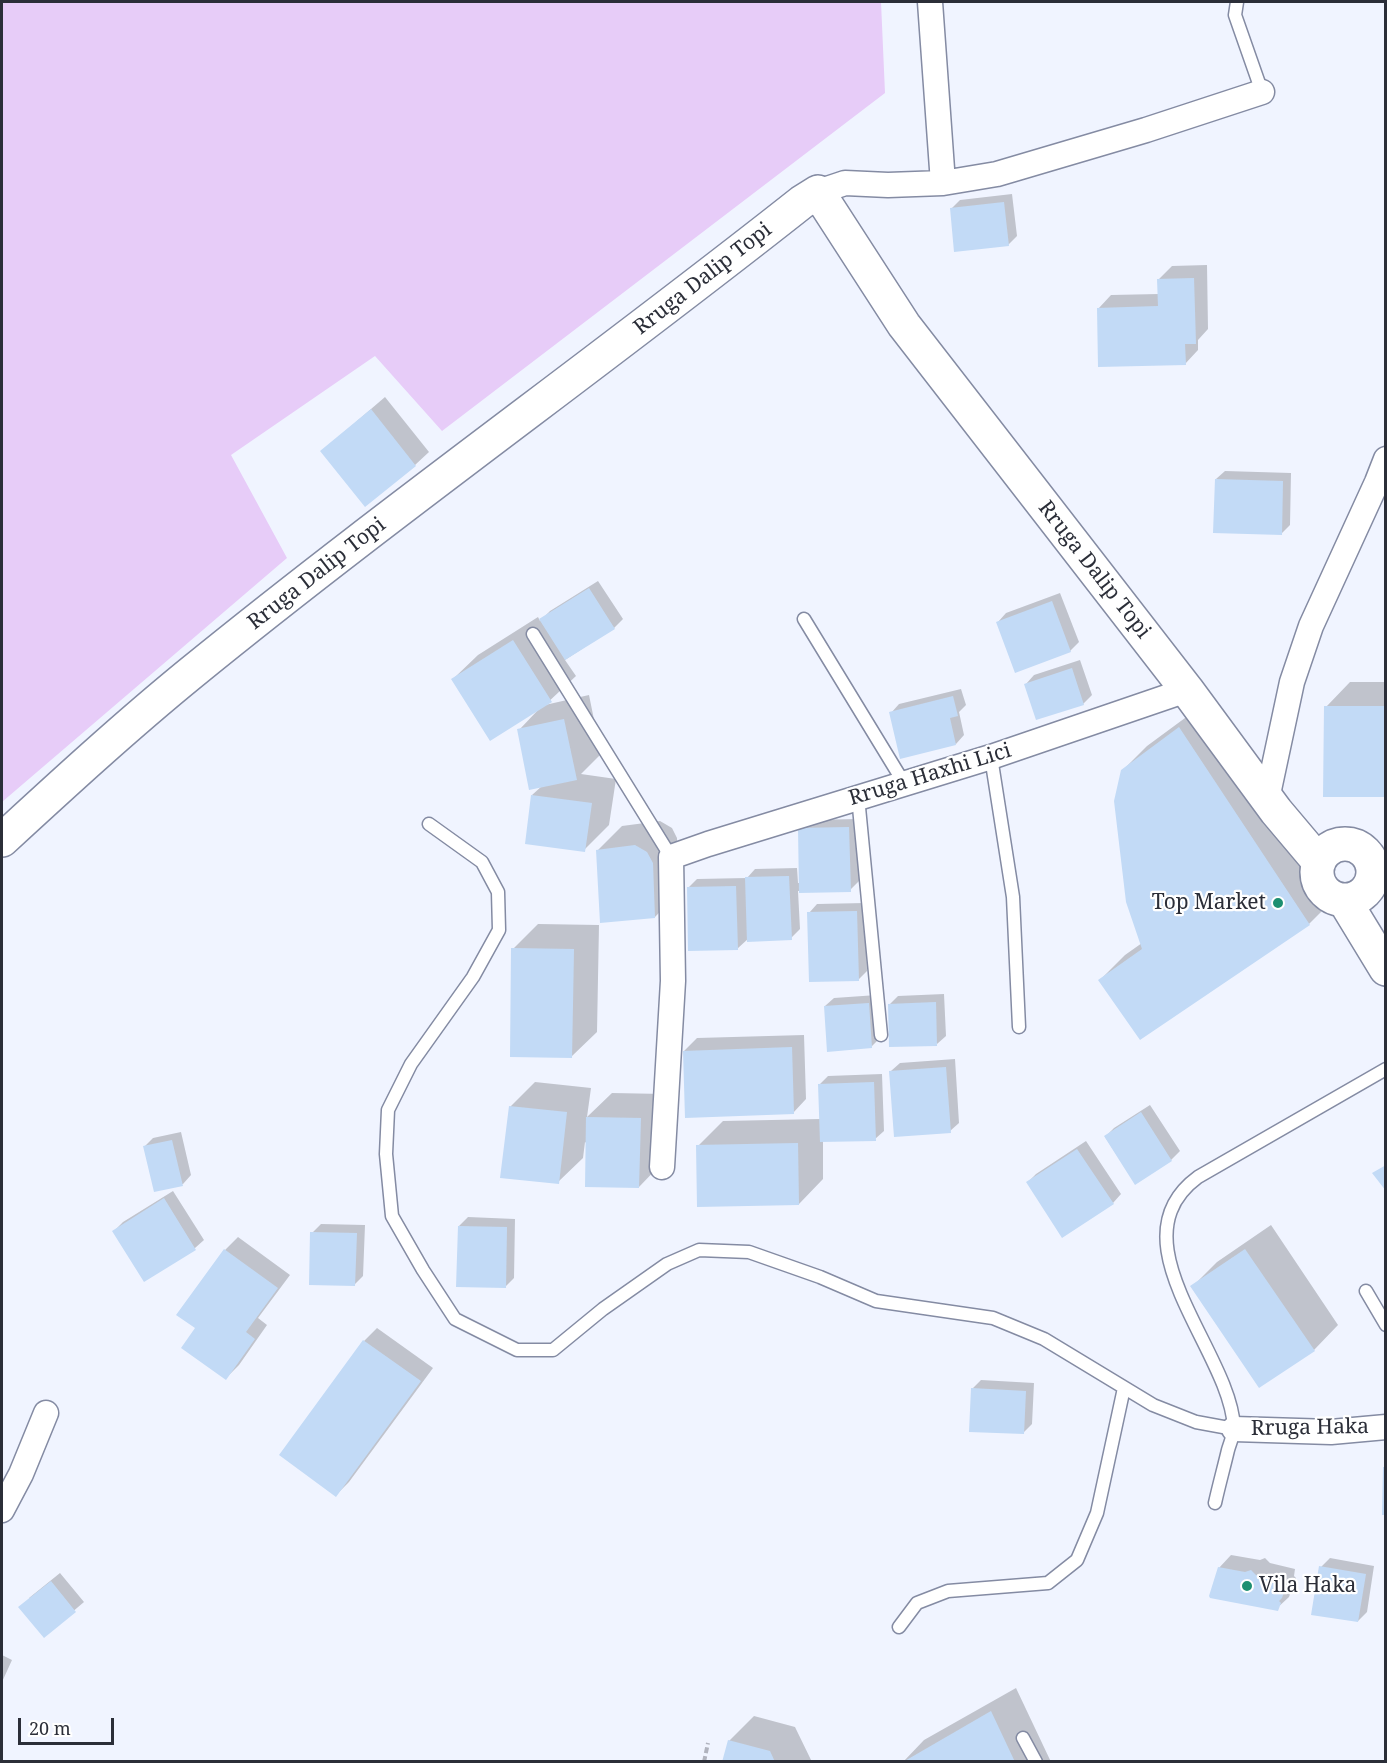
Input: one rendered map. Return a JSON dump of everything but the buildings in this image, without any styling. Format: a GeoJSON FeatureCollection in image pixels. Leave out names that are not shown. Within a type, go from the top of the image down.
{"type":"FeatureCollection","features":[{"type":"Feature","properties":{"kind":"street"},"geometry":{"type":"LineString","coordinates":[[930,2],[943,183]]}},
{"type":"Feature","properties":{"kind":"street"},"geometry":{"type":"LineString","coordinates":[[818,192],[845,183],[888,185],[943,183],[997,174],[1262,92]]}},
{"type":"Feature","properties":{"kind":"street","name":"Rruga Dalip Topi"},"geometry":{"type":"LineString","coordinates":[[2,840],[88,761],[190,674],[335,559],[818,192],[904,325],[1187,690],[1267,799],[1319,862]]}},
{"type":"Feature","properties":{"kind":"street"},"geometry":{"type":"LineString","coordinates":[[1267,799],[1292,682],[1311,626],[1386,459]]}},
{"type":"Feature","properties":{"kind":"street","name":"Rruga Haxhi Lici"},"geometry":{"type":"LineString","coordinates":[[671,857],[991,757],[1187,690]]}},
{"type":"Feature","properties":{"kind":"street"},"geometry":{"type":"LineString","coordinates":[[1348,844],[1363,849],[1379,862],[1370,885],[1360,896],[1344,900],[1330,896],[1320,885],[1317,871],[1319,862],[1333,847],[1348,844]]}},
{"type":"Feature","properties":{"kind":"street"},"geometry":{"type":"LineString","coordinates":[[662,1167],[673,981],[671,857]]}},
{"type":"Feature","properties":{"kind":"street"},"geometry":{"type":"LineString","coordinates":[[1344,900],[1386,969]]}},
{"type":"Feature","properties":{"kind":"street"},"geometry":{"type":"LineString","coordinates":[[2,1510],[21,1474],[46,1413]]}},
{"type":"Feature","properties":{"kind":"street","name":"Rruga Haka"},"geometry":{"type":"LineString","coordinates":[[1234,1429],[1331,1432],[1386,1426]]}},
{"type":"Feature","properties":{"kind":"lane"},"geometry":{"type":"LineString","coordinates":[[1237,2],[1234,15],[1262,92]]}},
{"type":"Feature","properties":{"kind":"lane"},"geometry":{"type":"LineString","coordinates":[[804,619],[904,783]]}},
{"type":"Feature","properties":{"kind":"lane"},"geometry":{"type":"LineString","coordinates":[[533,634],[671,857]]}},
{"type":"Feature","properties":{"kind":"lane"},"geometry":{"type":"LineString","coordinates":[[991,757],[1013,897],[1020,1027]]}},
{"type":"Feature","properties":{"kind":"lane"},"geometry":{"type":"LineString","coordinates":[[858,797],[881,1035]]}},
{"type":"Feature","properties":{"kind":"lane"},"geometry":{"type":"LineString","coordinates":[[429,824],[482,862],[498,892],[499,930],[473,977],[411,1064],[388,1110],[386,1154],[392,1216],[455,1319],[517,1350],[553,1350],[603,1309],[667,1264],[699,1250],[748,1252],[820,1277],[876,1301],[993,1318],[1044,1339],[1153,1405],[1196,1422],[1234,1429]]}},
{"type":"Feature","properties":{"kind":"lane"},"geometry":{"type":"LineString","coordinates":[[1215,1503],[1234,1429],[1228,1403],[1211,1358],[1174,1282],[1168,1253],[1168,1224],[1171,1208],[1182,1190],[1198,1177],[1386,1069]]}},
{"type":"Feature","properties":{"kind":"lane"},"geometry":{"type":"LineString","coordinates":[[1366,1291],[1386,1325]]}},
{"type":"Feature","properties":{"kind":"lane"},"geometry":{"type":"LineString","coordinates":[[899,1627],[917,1603],[948,1592],[1048,1583],[1077,1560],[1097,1513],[1124,1388]]}},
{"type":"Feature","properties":{"kind":"lane"},"geometry":{"type":"LineString","coordinates":[[1023,1738],[1036,1761]]}},
{"type":"Feature","properties":{"kind":"path"},"geometry":{"type":"LineString","coordinates":[[704,1761],[708,1743]]}},
{"type":"Feature","properties":{"kind":"shaded area"},"geometry":{"type":"Polygon","coordinates":[[[2,2],[881,2],[885,93],[442,431],[375,356],[231,455],[287,558],[2,802],[2,2]]]}},
{"type":"Feature","properties":{"kind":"place","name":"Top Market"},"geometry":{"type":"Point","coordinates":[1278,903]}},
{"type":"Feature","properties":{"kind":"place","name":"Vila Haka"},"geometry":{"type":"Point","coordinates":[1247,1586]}}]}
